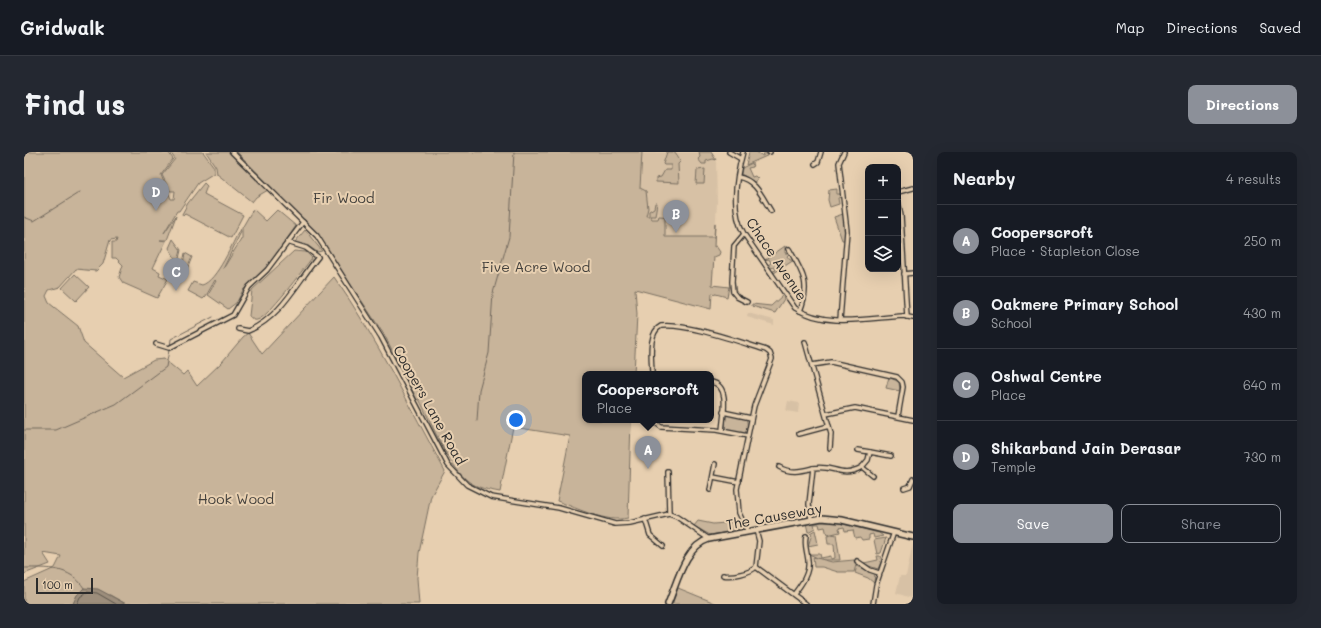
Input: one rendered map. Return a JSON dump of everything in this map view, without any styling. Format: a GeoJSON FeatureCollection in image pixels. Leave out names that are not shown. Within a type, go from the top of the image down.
{"type":"FeatureCollection","features":[{"type":"Feature","properties":{"kind":"main road","name":"The Causeway"},"geometry":{"type":"LineString","coordinates":[[709,539],[811,519],[832,518],[913,537]]}},
{"type":"Feature","properties":{"kind":"main road"},"geometry":{"type":"LineString","coordinates":[[668,604],[689,553],[702,542],[709,539]]}},
{"type":"Feature","properties":{"kind":"street","name":"Coopers Lane Road"},"geometry":{"type":"LineString","coordinates":[[232,152],[317,236],[327,250],[377,330],[448,465],[461,481],[473,490],[491,497],[572,511],[607,522],[626,523],[669,514]]}},
{"type":"Feature","properties":{"kind":"street"},"geometry":{"type":"LineString","coordinates":[[729,152],[741,159]]}},
{"type":"Feature","properties":{"kind":"street","name":"Chace Avenue"},"geometry":{"type":"LineString","coordinates":[[743,152],[738,177],[736,217],[744,234],[792,304],[800,311],[840,320],[913,318]]}},
{"type":"Feature","properties":{"kind":"street"},"geometry":{"type":"LineString","coordinates":[[815,164],[818,162],[821,152]]}},
{"type":"Feature","properties":{"kind":"street"},"geometry":{"type":"LineString","coordinates":[[840,320],[847,231],[839,163],[844,152]]}},
{"type":"Feature","properties":{"kind":"street"},"geometry":{"type":"LineString","coordinates":[[738,177],[755,185],[771,211]]}},
{"type":"Feature","properties":{"kind":"street"},"geometry":{"type":"LineString","coordinates":[[901,191],[913,188]]}},
{"type":"Feature","properties":{"kind":"street"},"geometry":{"type":"LineString","coordinates":[[156,344],[168,348],[233,315],[249,287],[267,270],[303,222]]}},
{"type":"Feature","properties":{"kind":"street"},"geometry":{"type":"LineString","coordinates":[[744,234],[734,246],[732,282],[733,292],[737,297],[747,302]]}},
{"type":"Feature","properties":{"kind":"street"},"geometry":{"type":"LineString","coordinates":[[901,236],[908,317]]}},
{"type":"Feature","properties":{"kind":"street"},"geometry":{"type":"LineString","coordinates":[[238,329],[248,331],[262,324],[276,313],[318,257],[306,248],[287,242]]}},
{"type":"Feature","properties":{"kind":"street"},"geometry":{"type":"LineString","coordinates":[[789,249],[801,270],[805,282],[805,294],[800,311]]}},
{"type":"Feature","properties":{"kind":"street"},"geometry":{"type":"LineString","coordinates":[[904,274],[913,273]]}},
{"type":"Feature","properties":{"kind":"street"},"geometry":{"type":"LineString","coordinates":[[652,371],[653,335],[656,329],[666,326],[720,336],[766,350],[770,354],[771,363],[757,395],[738,482],[738,507],[748,532]]}},
{"type":"Feature","properties":{"kind":"street"},"geometry":{"type":"LineString","coordinates":[[805,342],[832,436],[830,448]]}},
{"type":"Feature","properties":{"kind":"street"},"geometry":{"type":"LineString","coordinates":[[812,365],[831,362],[897,377],[902,382],[903,387],[898,416]]}},
{"type":"Feature","properties":{"kind":"street"},"geometry":{"type":"LineString","coordinates":[[714,383],[719,385],[724,392],[722,431]]}},
{"type":"Feature","properties":{"kind":"street"},"geometry":{"type":"LineString","coordinates":[[826,414],[851,408],[913,420]]}},
{"type":"Feature","properties":{"kind":"street"},"geometry":{"type":"LineString","coordinates":[[723,412],[751,418]]}},
{"type":"Feature","properties":{"kind":"street"},"geometry":{"type":"LineString","coordinates":[[656,423],[661,427],[722,431],[748,436]]}},
{"type":"Feature","properties":{"kind":"street"},"geometry":{"type":"LineString","coordinates":[[799,434],[829,426]]}},
{"type":"Feature","properties":{"kind":"street"},"geometry":{"type":"LineString","coordinates":[[858,450],[891,456]]}},
{"type":"Feature","properties":{"kind":"street"},"geometry":{"type":"LineString","coordinates":[[780,467],[787,471],[796,472],[823,466],[833,471],[850,473],[862,467],[868,460],[870,452]]}},
{"type":"Feature","properties":{"kind":"street"},"geometry":{"type":"LineString","coordinates":[[710,490],[715,464]]}},
{"type":"Feature","properties":{"kind":"street"},"geometry":{"type":"LineString","coordinates":[[862,467],[873,476]]}},
{"type":"Feature","properties":{"kind":"street"},"geometry":{"type":"LineString","coordinates":[[811,519],[809,504],[813,468]]}},
{"type":"Feature","properties":{"kind":"street"},"geometry":{"type":"LineString","coordinates":[[668,472],[669,514],[677,517],[709,539]]}},
{"type":"Feature","properties":{"kind":"street"},"geometry":{"type":"LineString","coordinates":[[713,477],[738,482]]}},
{"type":"Feature","properties":{"kind":"street"},"geometry":{"type":"LineString","coordinates":[[904,488],[910,486],[913,479]]}},
{"type":"Feature","properties":{"kind":"street"},"geometry":{"type":"LineString","coordinates":[[645,519],[650,535],[663,546]]}},
{"type":"Feature","properties":{"kind":"street"},"geometry":{"type":"LineString","coordinates":[[723,575],[729,576],[753,570],[756,567],[759,541],[756,530]]}},
{"type":"Feature","properties":{"kind":"street"},"geometry":{"type":"LineString","coordinates":[[873,604],[880,573],[894,532]]}},
{"type":"Feature","properties":{"kind":"street"},"geometry":{"type":"LineString","coordinates":[[794,594],[804,581],[808,570],[808,562],[804,544],[806,536]]}},
{"type":"Feature","properties":{"kind":"street"},"geometry":{"type":"LineString","coordinates":[[857,561],[870,570],[880,573]]}},
{"type":"Feature","properties":{"kind":"street"},"geometry":{"type":"LineString","coordinates":[[756,567],[806,604]]}},
{"type":"Feature","properties":{"kind":"shaded area"},"geometry":{"type":"Polygon","coordinates":[[[642,152],[711,152],[716,162],[717,202],[711,309],[635,289],[642,152]]]}},
{"type":"Feature","properties":{"kind":"shaded area"},"geometry":{"type":"Polygon","coordinates":[[[748,313],[774,320],[774,325],[747,317],[748,313]]]}},
{"type":"Feature","properties":{"kind":"shaded area"},"geometry":{"type":"Polygon","coordinates":[[[788,401],[799,403],[798,413],[786,411],[788,401]]]}},
{"type":"Feature","properties":{"kind":"shaded area"},"geometry":{"type":"Polygon","coordinates":[[[913,543],[913,596],[911,598],[896,593],[900,576],[906,576],[913,543]]]}},
{"type":"Feature","properties":{"kind":"green space","name":"Hook Wood"},"geometry":{"type":"Polygon","coordinates":[[[24,152],[168,152],[173,159],[161,175],[171,199],[174,199],[175,191],[170,191],[162,175],[175,159],[170,152],[203,152],[214,167],[214,173],[198,183],[179,211],[177,211],[164,233],[176,216],[167,240],[160,240],[166,241],[153,268],[160,272],[159,275],[168,279],[157,298],[123,283],[119,277],[123,265],[116,258],[112,258],[112,242],[116,242],[117,239],[110,240],[103,264],[96,271],[76,269],[60,287],[49,290],[46,296],[49,303],[78,326],[84,343],[123,377],[154,360],[164,359],[183,375],[187,371],[197,386],[222,362],[248,333],[262,354],[334,277],[350,300],[379,348],[445,471],[431,496],[419,553],[417,578],[419,604],[126,604],[110,595],[77,595],[73,604],[24,604],[24,582],[55,568],[61,556],[43,553],[50,564],[24,574],[24,152]]]}},
{"type":"Feature","properties":{"kind":"green space"},"geometry":{"type":"Polygon","coordinates":[[[206,152],[229,152],[268,190],[256,197],[252,202],[217,174],[216,167],[206,152]]]}},
{"type":"Feature","properties":{"kind":"green space"},"geometry":{"type":"Polygon","coordinates":[[[237,152],[642,152],[640,188],[646,191],[648,208],[646,216],[649,216],[649,211],[654,208],[655,203],[657,203],[655,216],[650,216],[652,219],[658,219],[659,216],[674,217],[665,218],[665,237],[714,237],[715,223],[714,247],[716,246],[720,252],[719,255],[714,257],[712,285],[729,287],[727,297],[712,293],[711,309],[635,289],[637,314],[634,371],[582,371],[582,423],[631,423],[628,518],[610,519],[601,517],[557,501],[570,436],[513,427],[500,492],[479,487],[468,481],[447,455],[385,336],[318,235],[237,152]]]}},
{"type":"Feature","properties":{"kind":"green space"},"geometry":{"type":"Polygon","coordinates":[[[667,152],[675,152],[681,161],[678,164],[679,183],[656,182],[656,178],[661,177],[665,170],[671,170],[671,165],[663,164],[667,152]]]}},
{"type":"Feature","properties":{"kind":"green space"},"geometry":{"type":"Polygon","coordinates":[[[699,152],[711,152],[716,160],[713,159],[706,161],[706,164],[702,164],[698,159],[700,157],[699,152]]]}},
{"type":"Feature","properties":{"kind":"green space"},"geometry":{"type":"Polygon","coordinates":[[[749,152],[756,152],[763,156],[764,153],[769,155],[746,165],[749,152]]]}},
{"type":"Feature","properties":{"kind":"green space"},"geometry":{"type":"Polygon","coordinates":[[[752,163],[753,167],[748,168],[752,177],[755,176],[758,179],[754,182],[741,174],[742,168],[752,163]]]}},
{"type":"Feature","properties":{"kind":"green space"},"geometry":{"type":"Polygon","coordinates":[[[705,169],[704,184],[696,184],[697,170],[705,169]]]}},
{"type":"Feature","properties":{"kind":"green space"},"geometry":{"type":"Polygon","coordinates":[[[204,183],[207,186],[204,194],[243,215],[231,238],[185,214],[183,216],[182,214],[188,203],[204,183]]]}},
{"type":"Feature","properties":{"kind":"green space"},"geometry":{"type":"Polygon","coordinates":[[[837,189],[837,194],[841,194],[841,197],[838,198],[839,204],[830,207],[828,200],[829,190],[837,189]]]}},
{"type":"Feature","properties":{"kind":"green space"},"geometry":{"type":"Polygon","coordinates":[[[253,209],[266,221],[277,210],[296,226],[266,268],[243,290],[237,302],[228,309],[208,295],[216,281],[215,280],[203,299],[188,291],[193,282],[202,285],[208,282],[219,269],[240,229],[241,232],[223,269],[242,238],[242,228],[253,209]]]}},
{"type":"Feature","properties":{"kind":"green space"},"geometry":{"type":"Polygon","coordinates":[[[843,210],[845,240],[842,240],[834,217],[843,214],[843,210]]]}},
{"type":"Feature","properties":{"kind":"green space"},"geometry":{"type":"Polygon","coordinates":[[[305,230],[322,251],[317,252],[307,245],[295,242],[305,230]]]}},
{"type":"Feature","properties":{"kind":"green space"},"geometry":{"type":"Polygon","coordinates":[[[173,239],[181,250],[178,263],[169,248],[173,239]]]}},
{"type":"Feature","properties":{"kind":"green space"},"geometry":{"type":"Polygon","coordinates":[[[785,246],[785,253],[790,253],[787,256],[790,260],[794,260],[774,273],[773,271],[776,270],[774,267],[771,268],[768,265],[771,263],[769,259],[765,260],[785,246]]]}},
{"type":"Feature","properties":{"kind":"green space"},"geometry":{"type":"Polygon","coordinates":[[[294,251],[306,252],[312,258],[269,311],[257,320],[253,319],[249,316],[252,290],[294,251]]]}},
{"type":"Feature","properties":{"kind":"green space"},"geometry":{"type":"Polygon","coordinates":[[[185,253],[192,257],[186,272],[182,269],[185,253]]]}},
{"type":"Feature","properties":{"kind":"green space"},"geometry":{"type":"Polygon","coordinates":[[[75,274],[89,287],[76,301],[62,288],[75,274]]]}},
{"type":"Feature","properties":{"kind":"green space"},"geometry":{"type":"Polygon","coordinates":[[[783,295],[784,299],[775,313],[752,306],[752,304],[771,306],[783,295]]]}},
{"type":"Feature","properties":{"kind":"green space"},"geometry":{"type":"Polygon","coordinates":[[[889,377],[899,382],[900,391],[886,388],[889,377]]]}},
{"type":"Feature","properties":{"kind":"green space"},"geometry":{"type":"Polygon","coordinates":[[[726,414],[746,419],[747,427],[744,434],[725,430],[726,414]]]}},
{"type":"Feature","properties":{"kind":"green space"},"geometry":{"type":"Polygon","coordinates":[[[698,521],[713,524],[739,522],[742,528],[741,530],[710,535],[694,526],[698,521]]]}},
{"type":"Feature","properties":{"kind":"green space"},"geometry":{"type":"Polygon","coordinates":[[[835,522],[879,533],[883,536],[874,538],[873,534],[869,535],[869,539],[862,540],[860,537],[855,538],[853,530],[845,531],[844,527],[839,528],[840,532],[827,535],[825,527],[820,528],[819,524],[814,524],[815,528],[808,532],[806,523],[835,522]]]}},
{"type":"Feature","properties":{"kind":"green space"},"geometry":{"type":"Polygon","coordinates":[[[815,530],[818,544],[808,546],[812,534],[810,533],[815,530]]]}},
{"type":"Feature","properties":{"kind":"green space"},"geometry":{"type":"Polygon","coordinates":[[[836,534],[840,560],[822,560],[809,554],[820,554],[821,558],[831,556],[831,559],[835,558],[834,544],[828,544],[827,536],[836,534]]]}},
{"type":"Feature","properties":{"kind":"green space"},"geometry":{"type":"Polygon","coordinates":[[[886,538],[881,553],[877,554],[874,540],[886,538]]]}},
{"type":"Feature","properties":{"kind":"green space"},"geometry":{"type":"Polygon","coordinates":[[[877,556],[880,556],[882,560],[878,569],[864,563],[878,560],[877,556]]]}},
{"type":"Feature","properties":{"kind":"green space"},"geometry":{"type":"Polygon","coordinates":[[[813,557],[832,562],[854,560],[856,565],[854,572],[838,572],[822,567],[814,567],[813,557]]]}},
{"type":"Feature","properties":{"kind":"green space"},"geometry":{"type":"Polygon","coordinates":[[[857,566],[875,573],[874,583],[868,578],[855,573],[857,566]]]}},
{"type":"Feature","properties":{"kind":"green space"},"geometry":{"type":"Polygon","coordinates":[[[678,588],[715,603],[717,604],[672,604],[678,588]]]}},
{"type":"Feature","properties":{"kind":"water"},"geometry":{"type":"Polygon","coordinates":[[[84,588],[98,589],[126,604],[73,604],[77,595],[84,588]]]}},
{"type":"Feature","properties":{"kind":"waterway"},"geometry":{"type":"LineString","coordinates":[[477,421],[479,390],[489,353],[493,293],[509,237],[514,152]]}},
{"type":"Feature","properties":{"kind":"waterway"},"geometry":{"type":"LineString","coordinates":[[24,217],[34,221],[80,192]]}},
{"type":"Feature","properties":{"kind":"waterway"},"geometry":{"type":"LineString","coordinates":[[170,347],[171,339],[213,317]]}},
{"type":"Feature","properties":{"kind":"waterway"},"geometry":{"type":"LineString","coordinates":[[24,430],[56,430],[116,404],[166,367],[169,350]]}},
{"type":"Feature","properties":{"kind":"waterway"},"geometry":{"type":"LineString","coordinates":[[24,568],[41,568],[65,572],[78,581],[84,588]]}},
{"type":"Feature","properties":{"kind":"place","name":"Shikarband Jain Derasar"},"geometry":{"type":"Point","coordinates":[156,211]}},
{"type":"Feature","properties":{"kind":"place","name":"Oakmere Primary School"},"geometry":{"type":"Point","coordinates":[676,233]}},
{"type":"Feature","properties":{"kind":"place","name":"Oshwal Centre"},"geometry":{"type":"Point","coordinates":[176,291]}},
{"type":"Feature","properties":{"kind":"place","name":"Cooperscroft"},"geometry":{"type":"Point","coordinates":[648,469]}},
{"type":"Feature","properties":{"kind":"park label","name":"Fir Wood"},"geometry":{"type":"Point","coordinates":[344,197]}},
{"type":"Feature","properties":{"kind":"park label","name":"Five Acre Wood"},"geometry":{"type":"Point","coordinates":[536,266]}}]}
